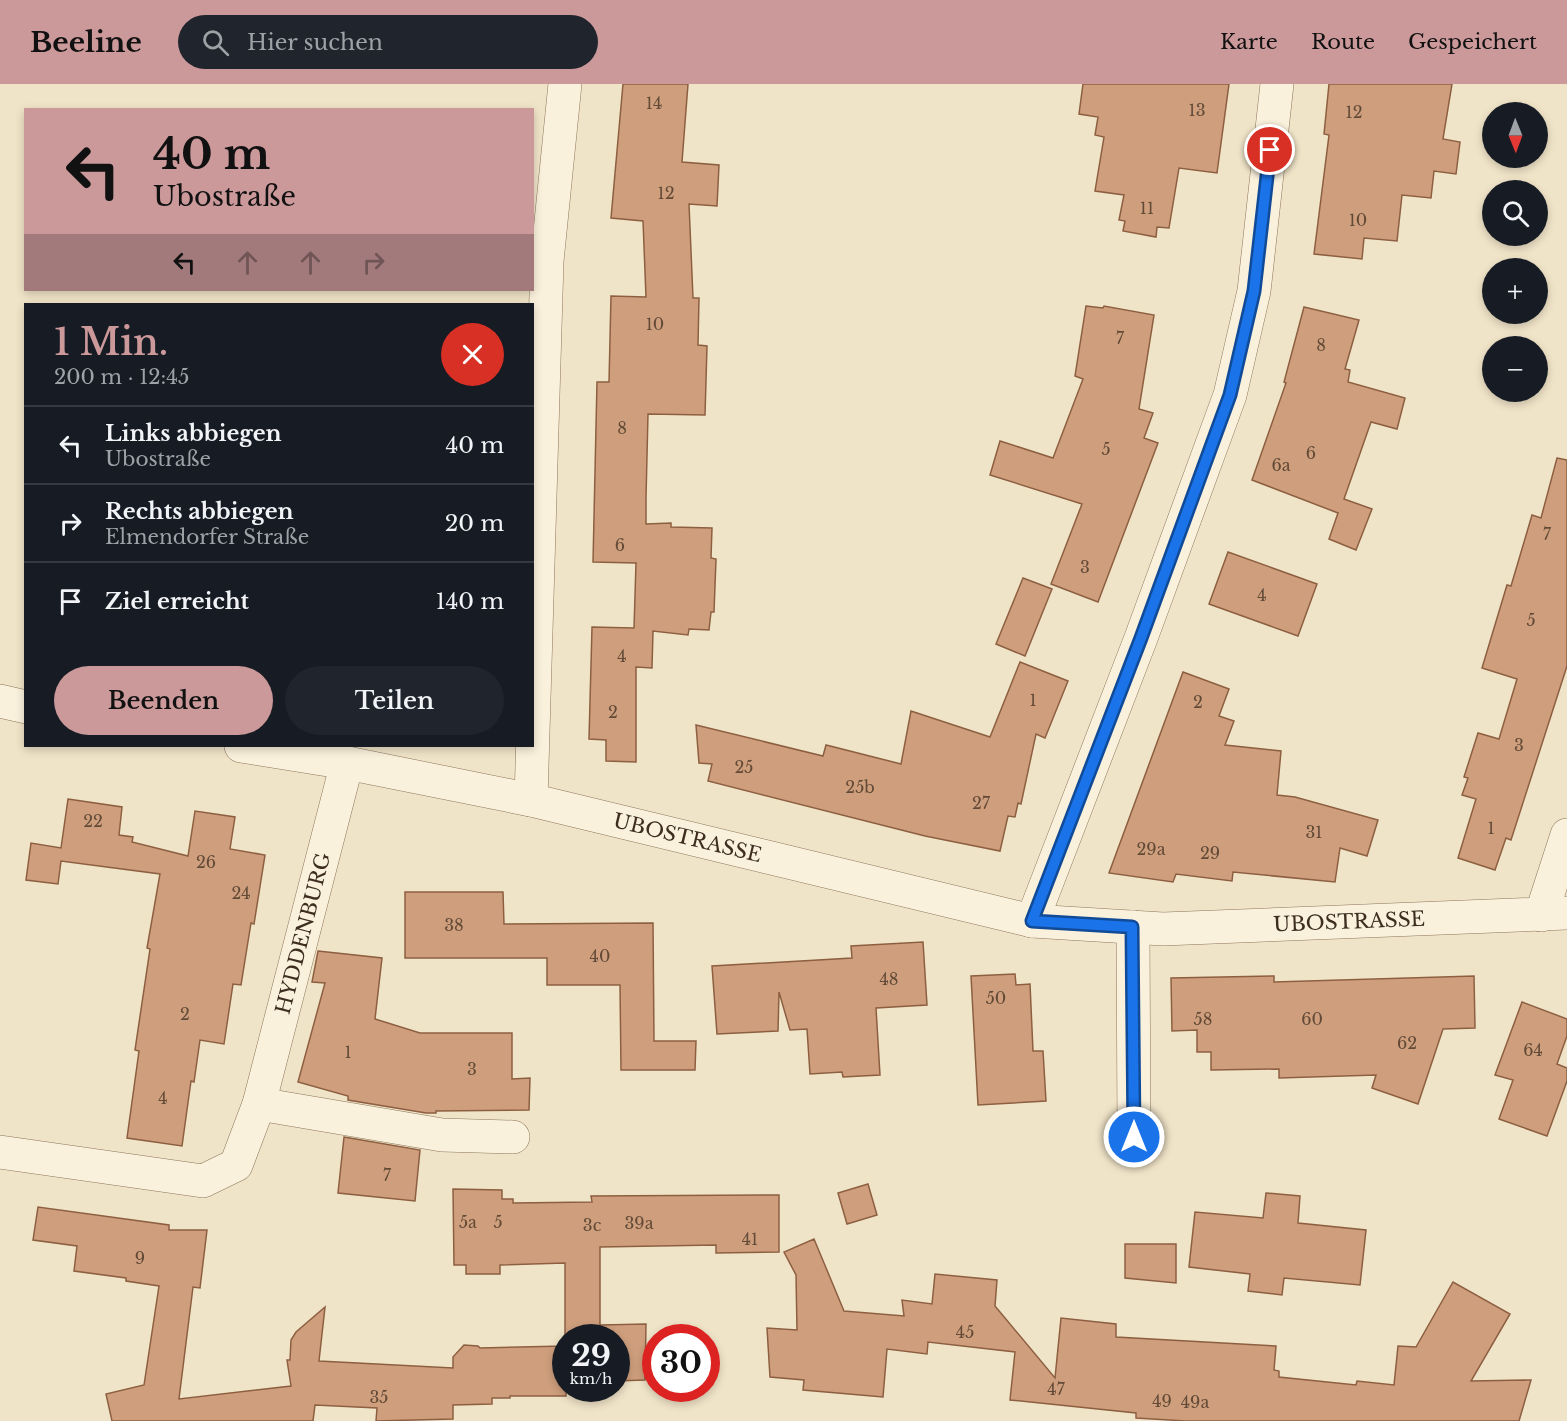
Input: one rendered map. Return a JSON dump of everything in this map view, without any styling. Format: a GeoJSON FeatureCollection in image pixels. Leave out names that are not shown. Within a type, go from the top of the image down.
{"type":"FeatureCollection","features":[{"type":"Feature","properties":{"kind":"street"},"geometry":{"type":"LineString","coordinates":[[534,699],[547,261],[565,84]]}},
{"type":"Feature","properties":{"kind":"street"},"geometry":{"type":"LineString","coordinates":[[1032,921],[1141,638],[1230,395],[1254,291],[1277,84]]}},
{"type":"Feature","properties":{"kind":"street"},"geometry":{"type":"LineString","coordinates":[[0,701],[24,707]]}},
{"type":"Feature","properties":{"kind":"street","name":"UBOSTRASSE"},"geometry":{"type":"LineString","coordinates":[[247,747],[347,763],[531,800],[1032,921],[1163,929],[1554,914]]}},
{"type":"Feature","properties":{"kind":"street"},"geometry":{"type":"LineString","coordinates":[[531,800],[533,747]]}},
{"type":"Feature","properties":{"kind":"street","name":"HYDDENBURG"},"geometry":{"type":"LineString","coordinates":[[0,1152],[203,1181],[236,1165],[259,1104],[347,763]]}},
{"type":"Feature","properties":{"kind":"street"},"geometry":{"type":"LineString","coordinates":[[1554,914],[1567,835]]}},
{"type":"Feature","properties":{"kind":"street"},"geometry":{"type":"LineString","coordinates":[[1132,927],[1134,1137]]}},
{"type":"Feature","properties":{"kind":"street"},"geometry":{"type":"LineString","coordinates":[[259,1104],[442,1135],[513,1137]]}},
{"type":"Feature","properties":{"kind":"building"},"geometry":{"type":"Polygon","coordinates":[[[623,84],[688,84],[682,162],[719,165],[717,206],[689,204],[693,298],[699,298],[698,345],[707,346],[705,415],[648,414],[646,498],[646,524],[671,523],[671,527],[712,528],[711,558],[716,559],[714,612],[711,612],[709,630],[689,629],[688,635],[653,631],[652,668],[636,667],[636,762],[606,761],[606,740],[589,739],[592,627],[634,628],[636,563],[593,562],[597,382],[609,382],[611,296],[646,297],[643,221],[611,218],[623,84]]]}},
{"type":"Feature","properties":{"kind":"building"},"geometry":{"type":"Polygon","coordinates":[[[1083,84],[1229,84],[1217,173],[1179,168],[1169,228],[1157,227],[1156,237],[1123,231],[1125,221],[1119,220],[1124,195],[1095,191],[1104,137],[1095,135],[1098,117],[1079,114],[1083,84]]]}},
{"type":"Feature","properties":{"kind":"building"},"geometry":{"type":"Polygon","coordinates":[[[1329,84],[1452,84],[1443,139],[1460,142],[1456,174],[1434,171],[1431,198],[1402,195],[1397,241],[1364,238],[1362,259],[1314,254],[1329,135],[1324,134],[1329,84]]]}},
{"type":"Feature","properties":{"kind":"building"},"geometry":{"type":"Polygon","coordinates":[[[1086,306],[1103,308],[1104,306],[1154,315],[1139,409],[1153,413],[1144,438],[1158,443],[1098,602],[1051,584],[1082,504],[990,475],[1000,441],[1053,458],[1083,379],[1075,376],[1086,306]]]}},
{"type":"Feature","properties":{"kind":"building"},"geometry":{"type":"Polygon","coordinates":[[[1304,307],[1359,320],[1345,369],[1350,370],[1348,382],[1405,398],[1397,429],[1371,422],[1344,499],[1372,509],[1356,550],[1329,539],[1338,513],[1252,480],[1286,383],[1284,382],[1304,307]]]}},
{"type":"Feature","properties":{"kind":"building"},"geometry":{"type":"Polygon","coordinates":[[[1557,458],[1567,460],[1567,666],[1511,840],[1506,838],[1495,870],[1458,858],[1476,799],[1462,795],[1468,778],[1464,777],[1478,733],[1499,739],[1517,679],[1482,668],[1507,585],[1511,586],[1532,515],[1541,518],[1557,458]]]}},
{"type":"Feature","properties":{"kind":"building"},"geometry":{"type":"Polygon","coordinates":[[[1228,552],[1317,584],[1298,636],[1209,604],[1228,552]]]}},
{"type":"Feature","properties":{"kind":"building"},"geometry":{"type":"Polygon","coordinates":[[[1023,578],[1052,589],[1025,656],[996,644],[1023,578]]]}},
{"type":"Feature","properties":{"kind":"building"},"geometry":{"type":"Polygon","coordinates":[[[1020,662],[1068,681],[1045,738],[1036,734],[1021,804],[1018,803],[1015,817],[1008,816],[1000,851],[925,836],[708,781],[712,764],[699,763],[696,725],[823,756],[826,745],[901,764],[911,711],[990,737],[1020,662]]]}},
{"type":"Feature","properties":{"kind":"building"},"geometry":{"type":"Polygon","coordinates":[[[1183,672],[1229,689],[1219,716],[1234,721],[1225,745],[1281,751],[1277,795],[1295,797],[1378,820],[1367,856],[1340,848],[1335,882],[1233,872],[1232,881],[1176,874],[1173,882],[1109,873],[1183,672]]]}},
{"type":"Feature","properties":{"kind":"building"},"geometry":{"type":"Polygon","coordinates":[[[68,799],[122,807],[119,835],[133,837],[132,842],[188,856],[195,811],[235,817],[230,849],[265,855],[241,985],[233,984],[224,1044],[200,1040],[194,1082],[191,1081],[182,1146],[127,1138],[139,1051],[135,1050],[150,949],[147,948],[160,874],[61,861],[58,884],[26,880],[31,843],[61,848],[68,799]]]}},
{"type":"Feature","properties":{"kind":"building"},"geometry":{"type":"Polygon","coordinates":[[[405,892],[503,892],[504,924],[653,923],[654,1041],[696,1041],[695,1070],[621,1070],[620,985],[547,985],[547,958],[405,958],[405,892]]]}},
{"type":"Feature","properties":{"kind":"building"},"geometry":{"type":"Polygon","coordinates":[[[923,942],[927,1005],[876,1008],[880,1075],[843,1077],[842,1072],[810,1074],[807,1029],[790,1030],[779,992],[778,1031],[717,1034],[712,966],[852,958],[851,946],[923,942]]]}},
{"type":"Feature","properties":{"kind":"building"},"geometry":{"type":"Polygon","coordinates":[[[318,951],[382,958],[375,1019],[420,1033],[512,1033],[512,1079],[530,1078],[529,1110],[426,1113],[348,1100],[348,1096],[298,1082],[325,983],[312,982],[318,951]]]}},
{"type":"Feature","properties":{"kind":"building"},"geometry":{"type":"Polygon","coordinates":[[[1015,974],[1016,985],[1030,984],[1033,1051],[1043,1051],[1046,1101],[978,1105],[971,976],[1015,974]]]}},
{"type":"Feature","properties":{"kind":"building"},"geometry":{"type":"Polygon","coordinates":[[[1274,976],[1274,982],[1474,976],[1475,1028],[1443,1029],[1418,1104],[1372,1088],[1376,1075],[1279,1078],[1279,1069],[1211,1070],[1211,1052],[1197,1052],[1197,1030],[1172,1031],[1171,978],[1274,976]]]}},
{"type":"Feature","properties":{"kind":"building"},"geometry":{"type":"Polygon","coordinates":[[[1522,1002],[1567,1019],[1567,1036],[1557,1064],[1567,1068],[1567,1081],[1547,1136],[1499,1119],[1513,1080],[1495,1075],[1522,1002]]]}},
{"type":"Feature","properties":{"kind":"building"},"geometry":{"type":"Polygon","coordinates":[[[344,1137],[420,1150],[415,1201],[338,1193],[344,1137]]]}},
{"type":"Feature","properties":{"kind":"building"},"geometry":{"type":"Polygon","coordinates":[[[868,1184],[877,1215],[847,1224],[838,1193],[868,1184]]]}},
{"type":"Feature","properties":{"kind":"building"},"geometry":{"type":"Polygon","coordinates":[[[453,1189],[502,1190],[502,1199],[513,1199],[513,1203],[592,1202],[591,1196],[779,1195],[779,1252],[716,1253],[716,1245],[600,1247],[600,1324],[565,1324],[565,1263],[500,1265],[500,1274],[466,1274],[466,1265],[454,1265],[453,1189]]]}},
{"type":"Feature","properties":{"kind":"building"},"geometry":{"type":"Polygon","coordinates":[[[1266,1193],[1300,1196],[1298,1223],[1366,1230],[1360,1285],[1284,1278],[1282,1295],[1248,1291],[1250,1274],[1189,1267],[1195,1212],[1263,1218],[1266,1193]]]}},
{"type":"Feature","properties":{"kind":"building"},"geometry":{"type":"Polygon","coordinates":[[[38,1207],[169,1225],[169,1230],[207,1230],[200,1288],[193,1287],[179,1399],[291,1386],[287,1360],[290,1360],[291,1340],[296,1332],[325,1307],[319,1361],[453,1368],[453,1357],[464,1345],[480,1348],[552,1346],[552,1396],[510,1396],[510,1398],[492,1398],[492,1404],[453,1405],[453,1419],[376,1421],[377,1408],[315,1405],[313,1421],[112,1421],[106,1394],[144,1385],[159,1286],[126,1281],[126,1278],[74,1271],[77,1246],[33,1240],[38,1207]]]}},
{"type":"Feature","properties":{"kind":"building"},"geometry":{"type":"Polygon","coordinates":[[[814,1239],[844,1311],[904,1316],[902,1300],[932,1304],[935,1274],[997,1280],[995,1306],[1055,1378],[1061,1318],[1116,1324],[1116,1337],[1276,1346],[1274,1370],[1279,1371],[1279,1377],[1356,1385],[1357,1381],[1394,1385],[1398,1346],[1416,1347],[1453,1282],[1510,1314],[1471,1381],[1531,1380],[1519,1421],[1186,1421],[1136,1418],[1136,1413],[1010,1400],[1015,1352],[928,1342],[927,1354],[887,1349],[883,1397],[803,1390],[804,1380],[770,1377],[767,1328],[797,1330],[796,1275],[784,1252],[814,1239]]]}},
{"type":"Feature","properties":{"kind":"building"},"geometry":{"type":"Polygon","coordinates":[[[1125,1244],[1176,1244],[1176,1283],[1125,1278],[1125,1244]]]}},
{"type":"Feature","properties":{"kind":"building"},"geometry":{"type":"Polygon","coordinates":[[[630,1324],[642,1324],[642,1380],[630,1381],[630,1324]]]}},
{"type":"Feature","properties":{"kind":"route"},"geometry":{"type":"LineString","coordinates":[[1134,1137],[1132,927],[1032,921],[1097,746],[1141,638],[1230,395],[1254,291],[1270,150]]}}]}
